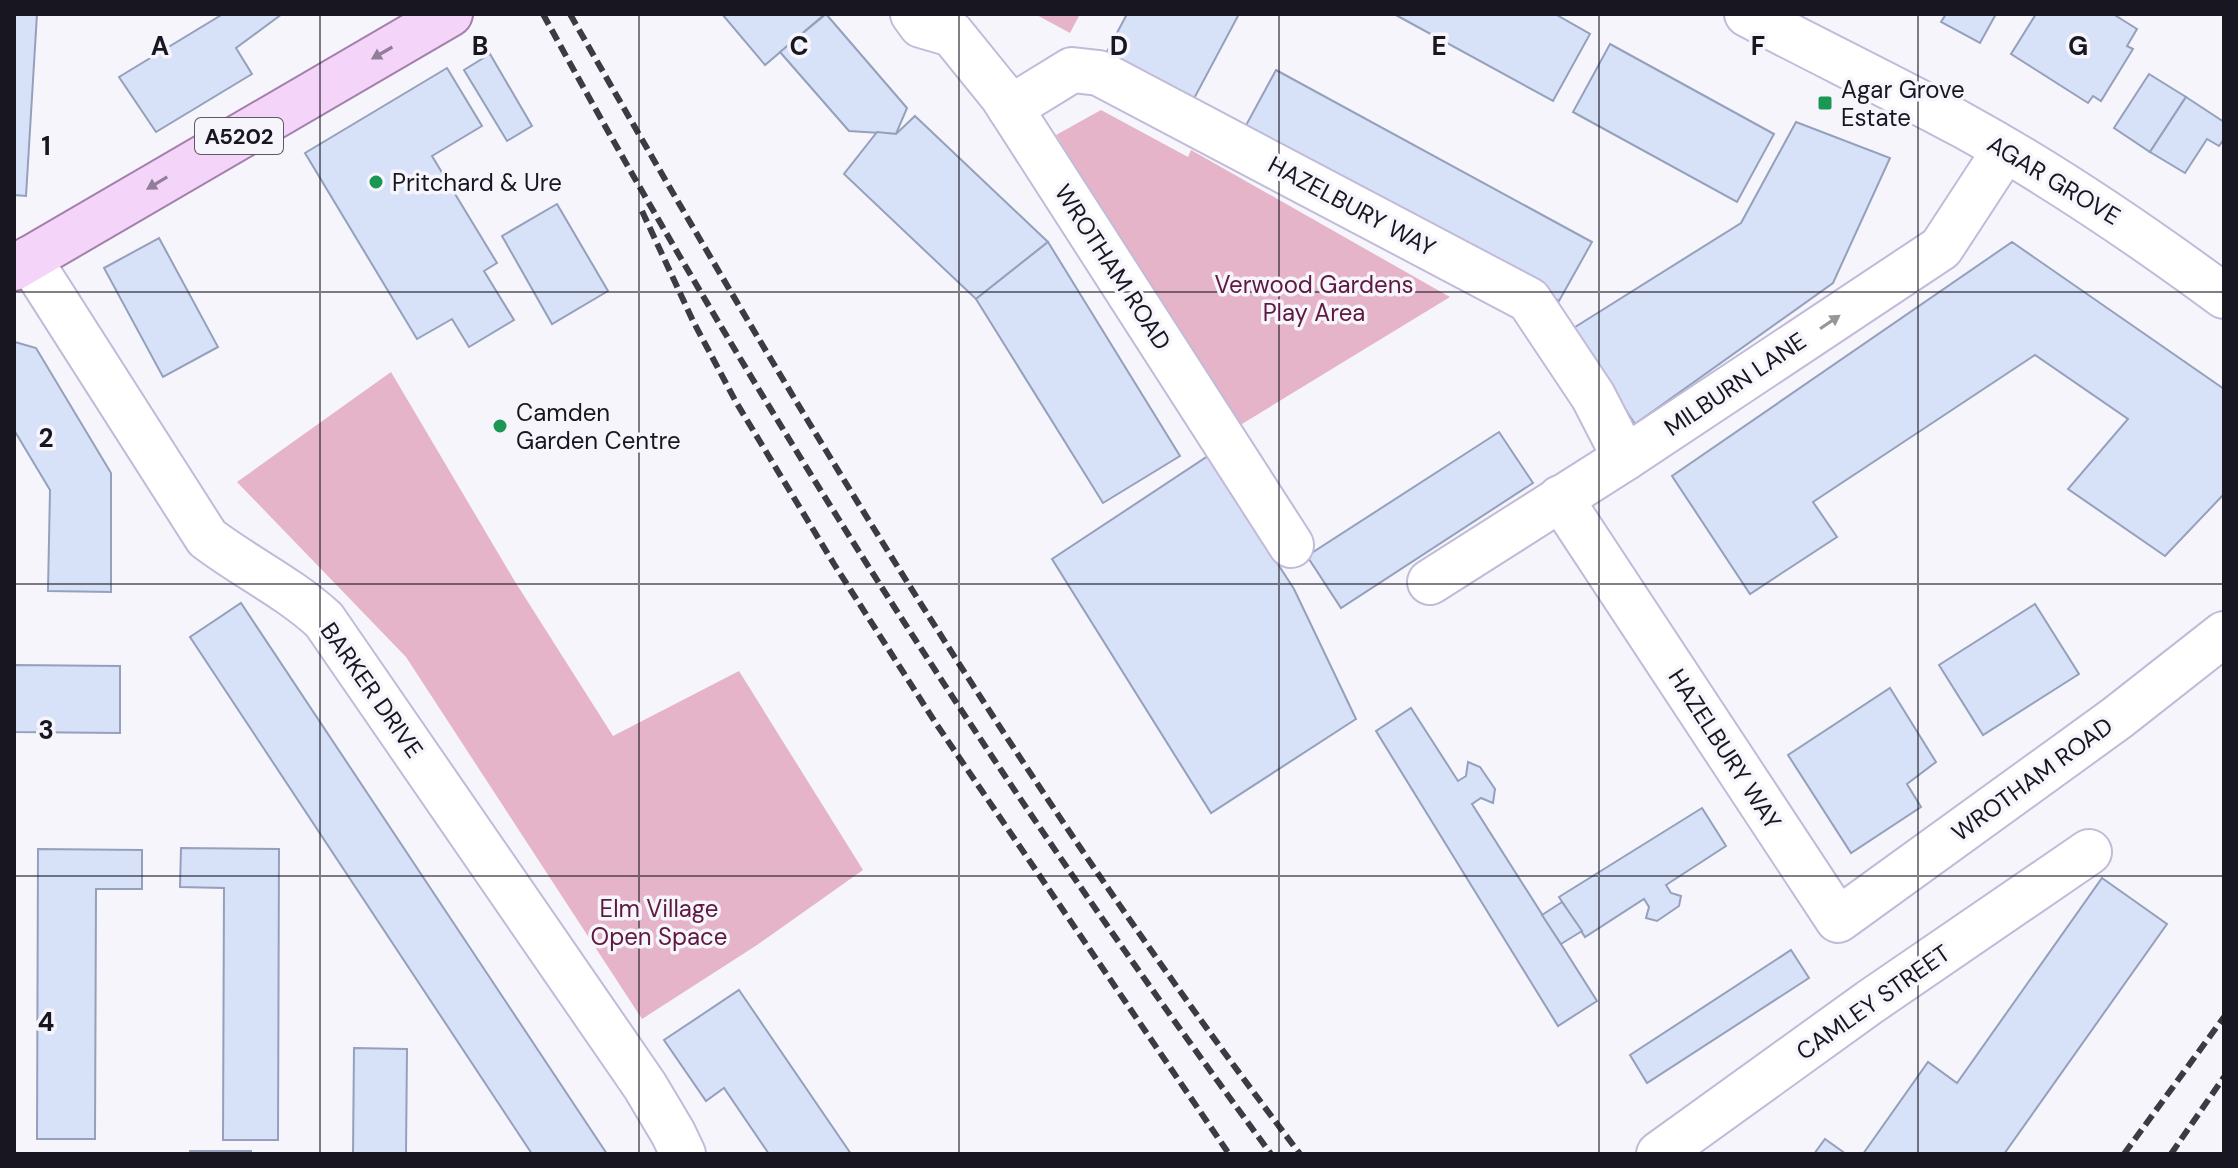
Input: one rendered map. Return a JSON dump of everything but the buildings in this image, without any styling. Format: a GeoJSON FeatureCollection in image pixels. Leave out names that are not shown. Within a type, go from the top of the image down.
{"type":"FeatureCollection","features":[{"type":"Feature","properties":{"kind":"main road","name":"A5202"},"geometry":{"type":"LineString","coordinates":[[22,264],[450,14]]}},
{"type":"Feature","properties":{"kind":"street","name":"WROTHAM ROAD"},"geometry":{"type":"LineString","coordinates":[[913,14],[921,25],[961,24],[1010,108],[1291,545]]}},
{"type":"Feature","properties":{"kind":"street","name":"AGAR GROVE"},"geometry":{"type":"LineString","coordinates":[[1747,14],[2005,150],[2126,224],[2224,296]]}},
{"type":"Feature","properties":{"kind":"street","name":"HAZELBURY WAY"},"geometry":{"type":"LineString","coordinates":[[1010,108],[1072,70],[1099,73],[1529,300],[1593,396],[1625,458]]}},
{"type":"Feature","properties":{"kind":"street","name":"MILBURN LANE"},"geometry":{"type":"LineString","coordinates":[[1430,582],[1625,458],[1941,248],[2005,150]]}},
{"type":"Feature","properties":{"kind":"street","name":"BARKER DRIVE"},"geometry":{"type":"LineString","coordinates":[[22,264],[207,538],[233,558],[298,597],[324,620],[645,1086],[683,1154]]}},
{"type":"Feature","properties":{"kind":"street","name":"HAZELBURY WAY"},"geometry":{"type":"LineString","coordinates":[[1560,498],[1838,920]]}},
{"type":"Feature","properties":{"kind":"street","name":"WROTHAM ROAD"},"geometry":{"type":"LineString","coordinates":[[1838,920],[2117,718],[2224,634]]}},
{"type":"Feature","properties":{"kind":"street","name":"CAMLEY STREET"},"geometry":{"type":"LineString","coordinates":[[1659,1154],[1870,1002],[2089,852]]}},
{"type":"Feature","properties":{"kind":"green space"},"geometry":{"type":"Polygon","coordinates":[[[1035,14],[1080,14],[1070,33],[1035,14]]]}},
{"type":"Feature","properties":{"kind":"green space","name":"Verwood Gardens Play Area"},"geometry":{"type":"Polygon","coordinates":[[[1101,110],[1188,157],[1191,150],[1450,297],[1237,427],[1056,135],[1101,110]]]}},
{"type":"Feature","properties":{"kind":"green space","name":"Elm Village Open Space"},"geometry":{"type":"Polygon","coordinates":[[[391,372],[514,580],[613,736],[739,671],[863,870],[757,945],[642,1019],[406,657],[237,482],[391,372]]]}},
{"type":"Feature","properties":{"kind":"railway"},"geometry":{"type":"LineString","coordinates":[[543,14],[710,308],[888,596],[1075,878],[1271,1154]]}},
{"type":"Feature","properties":{"kind":"railway"},"geometry":{"type":"LineString","coordinates":[[570,14],[740,307],[916,596],[1102,879],[1199,1018],[1300,1154]]}},
{"type":"Feature","properties":{"kind":"railway"},"geometry":{"type":"LineString","coordinates":[[642,211],[693,321],[736,402],[834,564],[935,722],[1229,1154]]}},
{"type":"Feature","properties":{"kind":"railway"},"geometry":{"type":"LineString","coordinates":[[2124,1154],[2224,1017]]}},
{"type":"Feature","properties":{"kind":"railway"},"geometry":{"type":"LineString","coordinates":[[2171,1154],[2224,1077]]}},
{"type":"Feature","properties":{"kind":"place","name":"Agar Grove Estate"},"geometry":{"type":"Point","coordinates":[1825,103]}},
{"type":"Feature","properties":{"kind":"place","name":"Pritchard & Ure"},"geometry":{"type":"Point","coordinates":[376,182]}},
{"type":"Feature","properties":{"kind":"place","name":"Camden Garden Centre"},"geometry":{"type":"Point","coordinates":[500,426]}}]}
